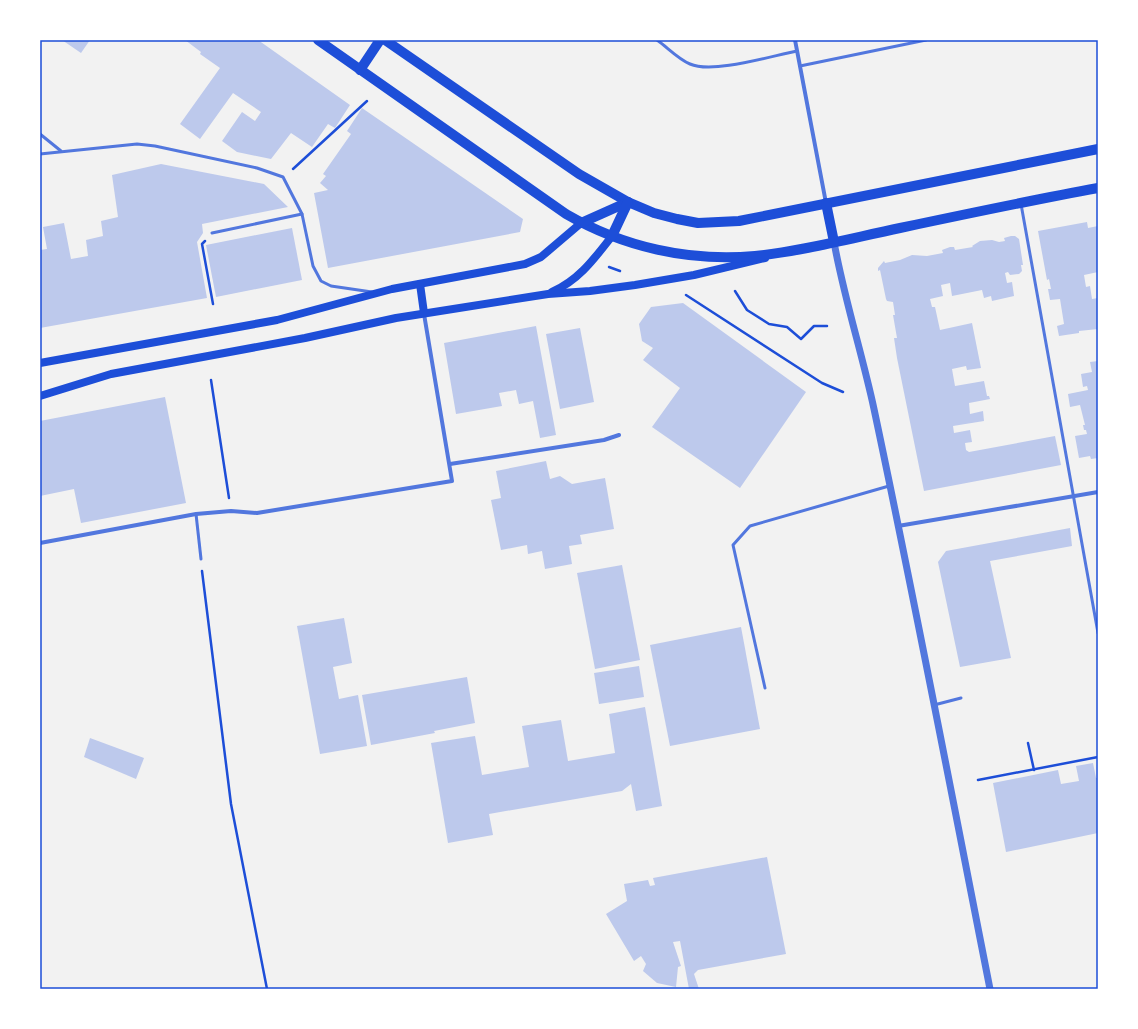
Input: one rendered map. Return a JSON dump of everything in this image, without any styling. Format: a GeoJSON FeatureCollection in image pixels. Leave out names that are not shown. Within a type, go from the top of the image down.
{"type":"FeatureCollection","features":[{"type":"Feature","properties":{"kind":"main road"},"geometry":{"type":"LineString","coordinates":[[318,40],[581,223],[612,236],[658,251],[710,256],[755,256],[822,245]]}},
{"type":"Feature","properties":{"kind":"main road"},"geometry":{"type":"LineString","coordinates":[[360,70],[380,40]]}},
{"type":"Feature","properties":{"kind":"main road"},"geometry":{"type":"LineString","coordinates":[[385,40],[579,174],[628,202],[654,213],[677,219],[715,223],[739,221],[1098,149]]}},
{"type":"Feature","properties":{"kind":"main road"},"geometry":{"type":"LineString","coordinates":[[40,396],[111,374],[305,338],[424,313],[548,294],[597,290],[694,275],[834,242],[1098,188]]}},
{"type":"Feature","properties":{"kind":"main road"},"geometry":{"type":"LineString","coordinates":[[40,362],[277,320],[377,292],[512,267],[534,261],[581,223],[628,202]]}},
{"type":"Feature","properties":{"kind":"main road"},"geometry":{"type":"LineString","coordinates":[[548,294],[570,283],[578,277],[612,236],[628,202]]}},
{"type":"Feature","properties":{"kind":"main road"},"geometry":{"type":"LineString","coordinates":[[826,204],[834,242]]}},
{"type":"Feature","properties":{"kind":"main road"},"geometry":{"type":"LineString","coordinates":[[420,284],[424,313]]}},
{"type":"Feature","properties":{"kind":"street"},"geometry":{"type":"LineString","coordinates":[[795,40],[826,204]]}},
{"type":"Feature","properties":{"kind":"street"},"geometry":{"type":"LineString","coordinates":[[834,242],[840,273],[874,408],[990,989]]}},
{"type":"Feature","properties":{"kind":"street"},"geometry":{"type":"LineString","coordinates":[[40,543],[196,514],[231,511],[257,513],[452,481],[424,313]]}},
{"type":"Feature","properties":{"kind":"street"},"geometry":{"type":"LineString","coordinates":[[450,464],[604,440],[619,435]]}},
{"type":"Feature","properties":{"kind":"street"},"geometry":{"type":"LineString","coordinates":[[898,526],[1098,492]]}},
{"type":"Feature","properties":{"kind":"lane"},"geometry":{"type":"LineString","coordinates":[[657,40],[690,64],[706,66],[724,66],[797,51]]}},
{"type":"Feature","properties":{"kind":"lane"},"geometry":{"type":"LineString","coordinates":[[800,66],[926,40]]}},
{"type":"Feature","properties":{"kind":"lane"},"geometry":{"type":"LineString","coordinates":[[40,134],[61,151]]}},
{"type":"Feature","properties":{"kind":"lane"},"geometry":{"type":"LineString","coordinates":[[40,154],[137,144],[154,146],[257,168],[283,177],[302,214],[313,266],[321,281],[331,286],[377,292]]}},
{"type":"Feature","properties":{"kind":"lane"},"geometry":{"type":"LineString","coordinates":[[1020,203],[1098,634]]}},
{"type":"Feature","properties":{"kind":"lane"},"geometry":{"type":"LineString","coordinates":[[212,233],[302,214]]}},
{"type":"Feature","properties":{"kind":"lane"},"geometry":{"type":"LineString","coordinates":[[765,688],[733,545],[750,526],[889,486]]}},
{"type":"Feature","properties":{"kind":"lane"},"geometry":{"type":"LineString","coordinates":[[196,514],[201,559]]}},
{"type":"Feature","properties":{"kind":"lane"},"geometry":{"type":"LineString","coordinates":[[934,705],[961,698]]}},
{"type":"Feature","properties":{"kind":"path"},"geometry":{"type":"LineString","coordinates":[[283,177],[367,101]]}},
{"type":"Feature","properties":{"kind":"path"},"geometry":{"type":"LineString","coordinates":[[212,233],[202,244],[213,304]]}},
{"type":"Feature","properties":{"kind":"path"},"geometry":{"type":"LineString","coordinates":[[609,267],[620,271]]}},
{"type":"Feature","properties":{"kind":"path"},"geometry":{"type":"LineString","coordinates":[[735,291],[747,310],[769,324],[787,327],[801,339],[814,326],[827,326]]}},
{"type":"Feature","properties":{"kind":"path"},"geometry":{"type":"LineString","coordinates":[[686,295],[822,383],[843,392]]}},
{"type":"Feature","properties":{"kind":"path"},"geometry":{"type":"LineString","coordinates":[[211,380],[231,511]]}},
{"type":"Feature","properties":{"kind":"path"},"geometry":{"type":"LineString","coordinates":[[201,559],[231,804],[267,989]]}},
{"type":"Feature","properties":{"kind":"path"},"geometry":{"type":"LineString","coordinates":[[1028,743],[1034,770]]}},
{"type":"Feature","properties":{"kind":"path"},"geometry":{"type":"LineString","coordinates":[[978,780],[1098,758]]}},
{"type":"Feature","properties":{"kind":"building"},"geometry":{"type":"Polygon","coordinates":[[[62,40],[90,40],[81,53],[62,40]]]}},
{"type":"Feature","properties":{"kind":"building"},"geometry":{"type":"Polygon","coordinates":[[[185,40],[258,40],[350,105],[335,128],[328,124],[312,147],[291,133],[271,159],[237,152],[222,141],[242,112],[255,121],[261,112],[233,93],[200,139],[180,124],[220,68],[200,54],[201,52],[185,40]]]}},
{"type":"Feature","properties":{"kind":"building"},"geometry":{"type":"Polygon","coordinates":[[[362,108],[523,219],[520,232],[328,268],[314,193],[328,190],[320,183],[326,176],[323,174],[351,134],[347,131],[362,108]]]}},
{"type":"Feature","properties":{"kind":"building"},"geometry":{"type":"Polygon","coordinates":[[[161,164],[264,184],[288,207],[202,224],[203,233],[197,242],[207,298],[40,328],[40,250],[47,249],[43,227],[64,223],[71,259],[88,256],[86,240],[103,236],[101,221],[118,217],[112,175],[161,164]]]}},
{"type":"Feature","properties":{"kind":"building"},"geometry":{"type":"Polygon","coordinates":[[[1087,222],[1088,228],[1098,226],[1098,272],[1084,275],[1086,287],[1090,286],[1092,299],[1098,298],[1098,329],[1079,331],[1079,333],[1059,336],[1057,326],[1064,324],[1060,299],[1050,300],[1048,289],[1051,289],[1049,279],[1047,280],[1038,231],[1087,222]]]}},
{"type":"Feature","properties":{"kind":"building"},"geometry":{"type":"Polygon","coordinates":[[[292,228],[302,280],[216,297],[206,245],[292,228]]]}},
{"type":"Feature","properties":{"kind":"building"},"geometry":{"type":"Polygon","coordinates":[[[1015,236],[1019,239],[1023,265],[1021,265],[1022,271],[1019,274],[1010,275],[1008,272],[1005,273],[1007,283],[1012,282],[1014,296],[992,301],[991,296],[984,298],[982,290],[952,296],[950,283],[941,285],[943,296],[930,299],[932,307],[935,307],[940,330],[972,323],[981,368],[967,370],[966,366],[952,369],[955,386],[984,381],[987,396],[989,396],[990,399],[969,403],[970,414],[983,411],[984,421],[953,426],[954,433],[970,430],[972,442],[965,443],[966,450],[969,452],[1055,436],[1061,465],[924,491],[897,358],[894,338],[897,338],[893,315],[895,315],[893,302],[887,301],[886,299],[880,270],[878,271],[878,268],[884,261],[885,263],[900,260],[912,255],[927,256],[943,253],[942,250],[950,247],[954,247],[955,250],[973,247],[972,246],[980,241],[1005,241],[1004,238],[1015,236]]]}},
{"type":"Feature","properties":{"kind":"building"},"geometry":{"type":"Polygon","coordinates":[[[683,303],[806,392],[740,488],[652,427],[680,388],[643,360],[653,348],[642,341],[639,324],[651,307],[683,303]]]}},
{"type":"Feature","properties":{"kind":"building"},"geometry":{"type":"Polygon","coordinates":[[[536,326],[556,435],[540,438],[533,401],[519,404],[516,390],[499,393],[502,406],[456,414],[444,343],[536,326]]]}},
{"type":"Feature","properties":{"kind":"building"},"geometry":{"type":"Polygon","coordinates":[[[580,328],[594,402],[560,409],[546,334],[580,328]]]}},
{"type":"Feature","properties":{"kind":"building"},"geometry":{"type":"Polygon","coordinates":[[[1098,361],[1098,458],[1091,459],[1090,456],[1079,458],[1075,436],[1087,434],[1086,430],[1084,430],[1083,425],[1085,425],[1080,405],[1070,407],[1068,394],[1088,390],[1087,386],[1083,387],[1081,374],[1092,372],[1090,362],[1098,361]]]}},
{"type":"Feature","properties":{"kind":"building"},"geometry":{"type":"Polygon","coordinates":[[[165,397],[186,503],[81,523],[74,489],[40,496],[40,421],[165,397]]]}},
{"type":"Feature","properties":{"kind":"building"},"geometry":{"type":"Polygon","coordinates":[[[546,461],[550,479],[560,476],[572,484],[605,478],[614,529],[580,535],[582,544],[569,546],[572,564],[545,569],[542,551],[528,554],[527,545],[501,550],[491,500],[501,498],[496,471],[546,461]]]}},
{"type":"Feature","properties":{"kind":"building"},"geometry":{"type":"Polygon","coordinates":[[[1070,528],[1072,546],[990,561],[1011,658],[960,667],[938,562],[946,551],[1070,528]]]}},
{"type":"Feature","properties":{"kind":"building"},"geometry":{"type":"Polygon","coordinates":[[[622,565],[640,660],[595,669],[577,573],[622,565]]]}},
{"type":"Feature","properties":{"kind":"building"},"geometry":{"type":"Polygon","coordinates":[[[344,618],[352,663],[333,667],[339,699],[358,695],[367,746],[320,754],[297,626],[344,618]]]}},
{"type":"Feature","properties":{"kind":"building"},"geometry":{"type":"Polygon","coordinates":[[[741,627],[760,729],[670,746],[650,645],[741,627]]]}},
{"type":"Feature","properties":{"kind":"building"},"geometry":{"type":"Polygon","coordinates":[[[639,666],[644,697],[599,704],[594,673],[639,666]]]}},
{"type":"Feature","properties":{"kind":"building"},"geometry":{"type":"Polygon","coordinates":[[[467,677],[475,723],[434,731],[435,733],[371,745],[362,695],[467,677]]]}},
{"type":"Feature","properties":{"kind":"building"},"geometry":{"type":"Polygon","coordinates":[[[645,707],[662,806],[636,811],[631,784],[622,791],[489,814],[493,835],[448,843],[431,743],[475,736],[482,775],[529,767],[522,726],[561,720],[568,761],[615,753],[609,714],[645,707]]]}},
{"type":"Feature","properties":{"kind":"building"},"geometry":{"type":"Polygon","coordinates":[[[90,738],[144,758],[136,779],[84,757],[90,738]]]}},
{"type":"Feature","properties":{"kind":"building"},"geometry":{"type":"Polygon","coordinates":[[[1093,763],[1096,778],[1098,778],[1098,833],[1006,852],[993,783],[1058,770],[1061,784],[1079,781],[1076,766],[1093,763]]]}},
{"type":"Feature","properties":{"kind":"building"},"geometry":{"type":"Polygon","coordinates":[[[767,857],[786,954],[698,970],[694,974],[699,989],[689,989],[680,941],[673,942],[681,966],[678,967],[676,987],[657,983],[643,971],[646,964],[641,956],[634,961],[606,914],[627,901],[624,884],[648,880],[650,886],[655,885],[653,878],[767,857]]]}}]}
